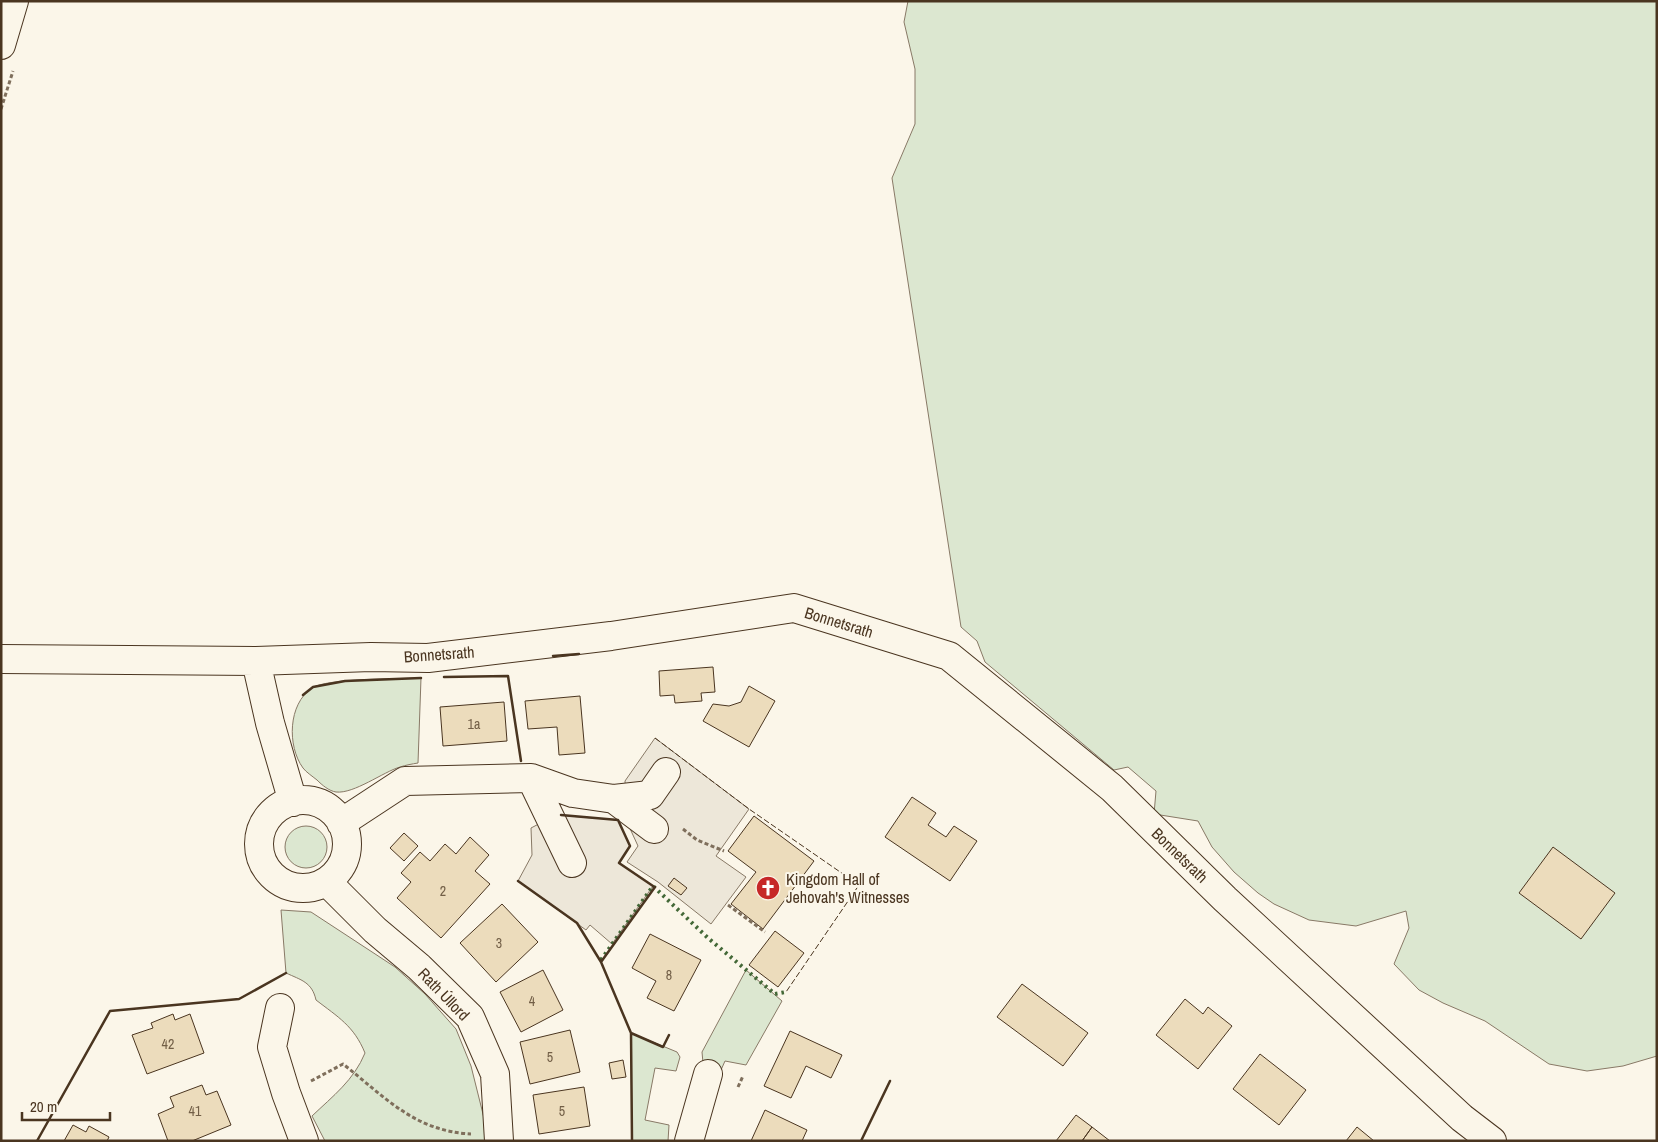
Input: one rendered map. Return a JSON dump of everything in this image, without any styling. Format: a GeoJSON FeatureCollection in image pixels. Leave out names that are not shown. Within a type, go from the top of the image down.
{"type":"FeatureCollection","features":[{"type":"Feature","properties":{"kind":"street"},"geometry":{"type":"LineString","coordinates":[[1,45],[14,1]]}},
{"type":"Feature","properties":{"kind":"street","name":"Bonnetsrath"},"geometry":{"type":"LineString","coordinates":[[1,659],[256,661],[371,657],[428,658],[611,636],[794,608],[949,656],[1112,788],[1225,899],[1462,1118],[1492,1141]]}},
{"type":"Feature","properties":{"kind":"street"},"geometry":{"type":"LineString","coordinates":[[256,661],[270,723],[293,802]]}},
{"type":"Feature","properties":{"kind":"street"},"geometry":{"type":"LineString","coordinates":[[341,823],[404,781],[531,778],[573,793],[614,799],[650,795],[666,772]]}},
{"type":"Feature","properties":{"kind":"street"},"geometry":{"type":"LineString","coordinates":[[531,778],[572,863]]}},
{"type":"Feature","properties":{"kind":"street"},"geometry":{"type":"LineString","coordinates":[[614,799],[654,829]]}},
{"type":"Feature","properties":{"kind":"street"},"geometry":{"type":"LineString","coordinates":[[307,800],[320,804],[332,811],[341,823],[346,835],[347,848],[344,861],[337,873],[327,882],[312,888],[297,888],[282,883],[271,874],[262,861],[259,846],[261,831],[269,818],[280,807],[293,802],[307,800]]}},
{"type":"Feature","properties":{"kind":"street","name":"Rath Úllord"},"geometry":{"type":"LineString","coordinates":[[327,882],[470,1017],[496,1074],[499,1138]]}},
{"type":"Feature","properties":{"kind":"street"},"geometry":{"type":"LineString","coordinates":[[280,1008],[272,1047],[286,1094],[304,1141]]}},
{"type":"Feature","properties":{"kind":"street"},"geometry":{"type":"LineString","coordinates":[[689,1141],[708,1074]]}},
{"type":"Feature","properties":{"kind":"path"},"geometry":{"type":"LineString","coordinates":[[728,905],[765,932]]}},
{"type":"Feature","properties":{"kind":"path"},"geometry":{"type":"LineString","coordinates":[[286,1094],[343,1064],[404,1112],[424,1124],[443,1131],[499,1138]]}},
{"type":"Feature","properties":{"kind":"path"},"geometry":{"type":"LineString","coordinates":[[738,1087],[743,1076]]}},
{"type":"Feature","properties":{"kind":"green space"},"geometry":{"type":"Polygon","coordinates":[[[908,1],[1657,1],[1657,1056],[1623,1066],[1587,1071],[1549,1064],[1485,1021],[1443,1003],[1419,990],[1394,964],[1409,928],[1406,911],[1356,926],[1309,920],[1274,904],[1234,872],[1212,847],[1198,821],[1154,814],[1156,791],[1128,767],[1114,770],[985,662],[977,641],[961,627],[892,178],[915,124],[915,69],[904,22],[908,1]]]}},
{"type":"Feature","properties":{"kind":"green space"},"geometry":{"type":"Polygon","coordinates":[[[421,678],[418,763],[393,770],[343,792],[336,792],[323,786],[303,768],[294,748],[292,726],[298,704],[312,688],[332,682],[421,678]]]}},
{"type":"Feature","properties":{"kind":"green space"},"geometry":{"type":"Polygon","coordinates":[[[306,826],[321,832],[327,847],[321,862],[306,868],[291,862],[285,847],[291,832],[306,826]]]}},
{"type":"Feature","properties":{"kind":"green space"},"geometry":{"type":"Polygon","coordinates":[[[281,910],[311,912],[395,967],[425,994],[456,1029],[471,1066],[485,1122],[485,1141],[325,1141],[312,1116],[349,1080],[365,1053],[350,1029],[316,1000],[309,985],[286,973],[281,910]]]}},
{"type":"Feature","properties":{"kind":"green space"},"geometry":{"type":"Polygon","coordinates":[[[746,970],[782,1001],[746,1065],[725,1061],[721,1070],[703,1063],[702,1052],[746,970]]]}},
{"type":"Feature","properties":{"kind":"green space"},"geometry":{"type":"Polygon","coordinates":[[[631,1033],[677,1052],[680,1057],[676,1071],[655,1068],[645,1120],[669,1125],[668,1141],[632,1141],[631,1033]]]}},
{"type":"Feature","properties":{"kind":"shaded area"},"geometry":{"type":"Polygon","coordinates":[[[655,738],[749,809],[716,856],[746,877],[711,924],[658,882],[627,862],[638,846],[627,822],[625,781],[655,738]]]}},
{"type":"Feature","properties":{"kind":"shaded area"},"geometry":{"type":"Polygon","coordinates":[[[556,815],[618,820],[630,846],[619,863],[653,886],[612,944],[590,925],[586,930],[518,881],[532,855],[531,828],[556,815]]]}},
{"type":"Feature","properties":{"kind":"building"},"geometry":{"type":"Polygon","coordinates":[[[713,667],[715,692],[701,693],[702,701],[675,703],[674,695],[660,696],[659,671],[713,667]]]}},
{"type":"Feature","properties":{"kind":"building"},"geometry":{"type":"Polygon","coordinates":[[[749,686],[775,701],[749,747],[703,721],[713,704],[729,706],[741,702],[749,686]]]}},
{"type":"Feature","properties":{"kind":"building"},"geometry":{"type":"Polygon","coordinates":[[[580,696],[585,753],[559,755],[557,727],[528,729],[525,701],[580,696]]]}},
{"type":"Feature","properties":{"kind":"building"},"geometry":{"type":"Polygon","coordinates":[[[504,702],[507,741],[443,746],[440,707],[504,702]]]}},
{"type":"Feature","properties":{"kind":"building"},"geometry":{"type":"Polygon","coordinates":[[[912,797],[936,813],[928,825],[946,837],[954,826],[977,841],[950,881],[885,837],[912,797]]]}},
{"type":"Feature","properties":{"kind":"building","name":"Kingdom Hall of Jehovah's Witnesses"},"geometry":{"type":"Polygon","coordinates":[[[754,816],[814,861],[763,929],[731,904],[756,872],[728,851],[754,816]]]}},
{"type":"Feature","properties":{"kind":"building"},"geometry":{"type":"Polygon","coordinates":[[[404,833],[418,846],[404,861],[390,848],[404,833]]]}},
{"type":"Feature","properties":{"kind":"building"},"geometry":{"type":"Polygon","coordinates":[[[470,837],[489,855],[475,871],[490,884],[441,938],[397,898],[411,882],[401,873],[420,852],[430,861],[445,844],[456,854],[470,837]]]}},
{"type":"Feature","properties":{"kind":"building"},"geometry":{"type":"Polygon","coordinates":[[[1553,847],[1615,893],[1581,939],[1519,893],[1553,847]]]}},
{"type":"Feature","properties":{"kind":"building"},"geometry":{"type":"Polygon","coordinates":[[[674,878],[687,888],[681,895],[668,886],[674,878]]]}},
{"type":"Feature","properties":{"kind":"building"},"geometry":{"type":"Polygon","coordinates":[[[502,904],[538,942],[496,982],[460,943],[502,904]]]}},
{"type":"Feature","properties":{"kind":"building"},"geometry":{"type":"Polygon","coordinates":[[[775,931],[804,953],[778,987],[749,965],[775,931]]]}},
{"type":"Feature","properties":{"kind":"building"},"geometry":{"type":"Polygon","coordinates":[[[650,934],[701,960],[674,1011],[647,998],[656,981],[632,968],[650,934]]]}},
{"type":"Feature","properties":{"kind":"building"},"geometry":{"type":"Polygon","coordinates":[[[543,970],[563,1010],[521,1032],[500,992],[543,970]]]}},
{"type":"Feature","properties":{"kind":"building"},"geometry":{"type":"Polygon","coordinates":[[[1022,984],[1088,1033],[1063,1066],[997,1017],[1022,984]]]}},
{"type":"Feature","properties":{"kind":"building"},"geometry":{"type":"Polygon","coordinates":[[[1185,999],[1203,1014],[1208,1007],[1232,1026],[1198,1069],[1156,1035],[1185,999]]]}},
{"type":"Feature","properties":{"kind":"building"},"geometry":{"type":"Polygon","coordinates":[[[173,1014],[175,1020],[190,1014],[204,1053],[147,1074],[132,1035],[153,1028],[151,1023],[173,1014]]]}},
{"type":"Feature","properties":{"kind":"building"},"geometry":{"type":"Polygon","coordinates":[[[570,1030],[580,1072],[530,1084],[520,1042],[570,1030]]]}},
{"type":"Feature","properties":{"kind":"building"},"geometry":{"type":"Polygon","coordinates":[[[790,1031],[842,1055],[831,1078],[806,1066],[791,1098],[764,1086],[790,1031]]]}},
{"type":"Feature","properties":{"kind":"building"},"geometry":{"type":"Polygon","coordinates":[[[1260,1054],[1306,1090],[1279,1125],[1233,1089],[1260,1054]]]}},
{"type":"Feature","properties":{"kind":"building"},"geometry":{"type":"Polygon","coordinates":[[[623,1060],[626,1077],[612,1079],[609,1063],[623,1060]]]}},
{"type":"Feature","properties":{"kind":"building"},"geometry":{"type":"Polygon","coordinates":[[[202,1085],[206,1095],[217,1091],[231,1125],[192,1141],[168,1141],[158,1114],[174,1107],[170,1097],[202,1085]]]}},
{"type":"Feature","properties":{"kind":"building"},"geometry":{"type":"Polygon","coordinates":[[[584,1087],[590,1126],[539,1134],[533,1095],[584,1087]]]}},
{"type":"Feature","properties":{"kind":"building"},"geometry":{"type":"Polygon","coordinates":[[[765,1110],[807,1130],[802,1141],[751,1141],[765,1110]]]}},
{"type":"Feature","properties":{"kind":"building"},"geometry":{"type":"Polygon","coordinates":[[[1076,1115],[1092,1127],[1082,1141],[1056,1141],[1076,1115]]]}},
{"type":"Feature","properties":{"kind":"building"},"geometry":{"type":"Polygon","coordinates":[[[73,1125],[86,1132],[89,1126],[109,1137],[107,1141],[64,1141],[73,1125]]]}},
{"type":"Feature","properties":{"kind":"building"},"geometry":{"type":"Polygon","coordinates":[[[1092,1127],[1110,1141],[1082,1141],[1092,1127]]]}},
{"type":"Feature","properties":{"kind":"building"},"geometry":{"type":"Polygon","coordinates":[[[1357,1127],[1374,1141],[1346,1141],[1357,1127]]]}},
{"type":"Feature","properties":{"kind":"hedge"},"geometry":{"type":"LineString","coordinates":[[601,960],[653,886],[708,938],[775,994],[786,992]]}},
{"type":"Feature","properties":{"kind":"fence"},"geometry":{"type":"LineString","coordinates":[[655,738],[749,809],[859,885],[786,992]]}},
{"type":"Feature","properties":{"kind":"wall"},"geometry":{"type":"LineString","coordinates":[[553,656],[579,654]]}},
{"type":"Feature","properties":{"kind":"wall"},"geometry":{"type":"LineString","coordinates":[[444,677],[508,676],[521,761]]}},
{"type":"Feature","properties":{"kind":"wall"},"geometry":{"type":"LineString","coordinates":[[303,695],[313,687],[345,681],[421,678]]}},
{"type":"Feature","properties":{"kind":"wall"},"geometry":{"type":"LineString","coordinates":[[561,815],[618,820],[630,846],[619,863],[653,886]]}},
{"type":"Feature","properties":{"kind":"wall"},"geometry":{"type":"LineString","coordinates":[[518,881],[577,923],[601,962],[631,1033],[632,1141]]}},
{"type":"Feature","properties":{"kind":"wall"},"geometry":{"type":"LineString","coordinates":[[601,962],[655,887]]}},
{"type":"Feature","properties":{"kind":"wall"},"geometry":{"type":"LineString","coordinates":[[37,1141],[110,1011],[239,999],[286,973]]}},
{"type":"Feature","properties":{"kind":"wall"},"geometry":{"type":"LineString","coordinates":[[631,1033],[663,1047],[669,1035]]}},
{"type":"Feature","properties":{"kind":"wall"},"geometry":{"type":"LineString","coordinates":[[861,1141],[890,1081]]}},
{"type":"Feature","properties":{"kind":"place","name":"Kingdom Hall of Jehovah's Witnesses"},"geometry":{"type":"Point","coordinates":[768,888]}}]}
